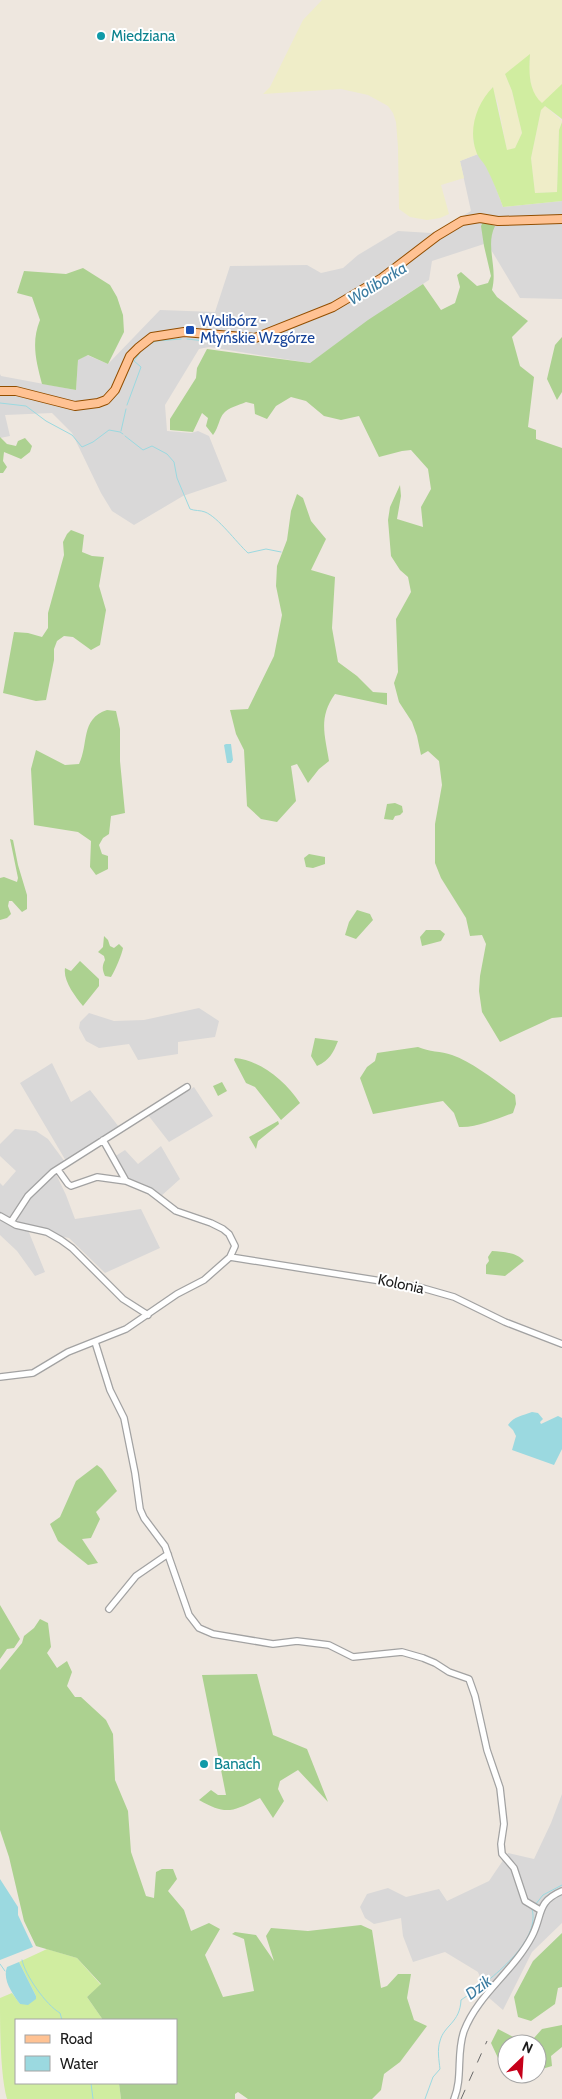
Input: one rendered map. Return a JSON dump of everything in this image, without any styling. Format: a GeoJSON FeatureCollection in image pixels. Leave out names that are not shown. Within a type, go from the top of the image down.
{"type":"FeatureCollection","features":[{"type":"Feature","properties":{"kind":"main road"},"geometry":{"type":"LineString","coordinates":[[0,391],[16,391],[75,406],[98,404],[106,400],[115,390],[132,354],[152,337],[184,332],[254,338],[333,307],[382,278],[437,236],[462,221],[480,218],[498,221],[562,219]]}},
{"type":"Feature","properties":{"kind":"street"},"geometry":{"type":"LineString","coordinates":[[11,1222],[28,1196],[53,1172],[187,1087]]}},
{"type":"Feature","properties":{"kind":"street"},"geometry":{"type":"LineString","coordinates":[[103,1140],[126,1181]]}},
{"type":"Feature","properties":{"kind":"street"},"geometry":{"type":"LineString","coordinates":[[0,1377],[33,1373],[68,1352],[126,1330],[176,1294],[204,1280],[230,1258],[235,1246],[224,1229],[176,1211],[150,1191],[126,1181],[97,1177],[71,1186],[58,1170]]}},
{"type":"Feature","properties":{"kind":"street"},"geometry":{"type":"LineString","coordinates":[[0,1216],[23,1227],[47,1232],[60,1240],[72,1248],[123,1299],[148,1314]]}},
{"type":"Feature","properties":{"kind":"street","name":"Kolonia"},"geometry":{"type":"LineString","coordinates":[[230,1258],[353,1275],[419,1287],[454,1297],[505,1322],[562,1344]]}},
{"type":"Feature","properties":{"kind":"street"},"geometry":{"type":"LineString","coordinates":[[95,1342],[110,1390],[124,1418],[140,1509],[168,1554],[189,1615],[194,1623],[204,1632],[273,1644],[297,1641],[329,1645],[353,1658],[402,1652],[435,1662],[449,1672],[468,1679],[476,1696],[487,1750],[500,1789],[504,1824],[501,1844],[502,1854],[514,1868],[525,1901],[540,1910]]}},
{"type":"Feature","properties":{"kind":"street"},"geometry":{"type":"LineString","coordinates":[[109,1609],[136,1576],[168,1554]]}},
{"type":"Feature","properties":{"kind":"street"},"geometry":{"type":"LineString","coordinates":[[454,2099],[463,2034],[469,2018],[529,1941],[545,1901],[562,1891]]}},
{"type":"Feature","properties":{"kind":"shaded area"},"geometry":{"type":"Polygon","coordinates":[[[322,0],[562,0],[562,85],[545,106],[562,121],[559,130],[557,192],[535,193],[531,158],[541,110],[533,95],[529,72],[530,55],[505,74],[512,91],[522,133],[515,148],[507,151],[498,104],[492,87],[473,132],[473,141],[478,154],[460,161],[464,178],[441,185],[449,214],[427,220],[410,217],[399,209],[396,122],[388,106],[368,95],[341,89],[263,94],[270,87],[303,20],[322,0]]]}},
{"type":"Feature","properties":{"kind":"shaded area"},"geometry":{"type":"Polygon","coordinates":[[[478,154],[487,164],[503,207],[562,201],[562,299],[520,298],[487,243],[432,261],[429,280],[389,306],[310,363],[209,347],[199,349],[165,405],[167,431],[191,433],[198,431],[209,436],[227,481],[183,496],[134,525],[112,511],[101,493],[72,433],[52,413],[5,415],[10,436],[0,438],[0,374],[1,376],[76,390],[78,360],[87,355],[108,364],[160,310],[215,312],[230,266],[307,265],[321,273],[343,268],[358,255],[398,231],[431,233],[438,230],[471,211],[460,161],[478,154]]]}},
{"type":"Feature","properties":{"kind":"shaded area"},"geometry":{"type":"Polygon","coordinates":[[[199,1008],[219,1021],[215,1037],[178,1042],[178,1054],[138,1060],[129,1044],[99,1048],[86,1041],[79,1028],[80,1022],[89,1013],[114,1021],[144,1020],[199,1008]]]}},
{"type":"Feature","properties":{"kind":"shaded area"},"geometry":{"type":"Polygon","coordinates":[[[52,1063],[71,1102],[90,1090],[119,1127],[66,1161],[20,1083],[52,1063]]]}},
{"type":"Feature","properties":{"kind":"shaded area"},"geometry":{"type":"Polygon","coordinates":[[[194,1087],[213,1116],[169,1142],[148,1115],[194,1087]]]}},
{"type":"Feature","properties":{"kind":"shaded area"},"geometry":{"type":"Polygon","coordinates":[[[15,1129],[36,1131],[48,1139],[65,1162],[54,1170],[75,1219],[141,1209],[160,1248],[105,1273],[69,1238],[28,1230],[45,1272],[35,1276],[17,1251],[0,1235],[0,1183],[3,1186],[16,1171],[0,1156],[0,1144],[15,1129]]]}},
{"type":"Feature","properties":{"kind":"shaded area"},"geometry":{"type":"Polygon","coordinates":[[[161,1146],[180,1179],[160,1197],[146,1185],[128,1178],[114,1157],[125,1150],[138,1164],[161,1146]]]}},
{"type":"Feature","properties":{"kind":"shaded area"},"geometry":{"type":"Polygon","coordinates":[[[562,1794],[562,1923],[532,1952],[503,2010],[488,1997],[478,1972],[445,1952],[413,1962],[403,1936],[401,1918],[374,1924],[365,1918],[360,1907],[367,1894],[388,1888],[406,1897],[439,1889],[447,1901],[489,1881],[508,1853],[534,1859],[562,1794]]]}},
{"type":"Feature","properties":{"kind":"green space"},"geometry":{"type":"Polygon","coordinates":[[[530,54],[532,87],[537,98],[542,103],[562,84],[562,119],[545,106],[541,110],[531,158],[535,193],[557,192],[559,130],[562,122],[562,201],[503,207],[489,172],[476,151],[473,134],[474,125],[478,108],[493,87],[507,150],[515,148],[522,133],[512,91],[505,74],[530,54]]]}},
{"type":"Feature","properties":{"kind":"green space"},"geometry":{"type":"Polygon","coordinates":[[[483,222],[495,226],[491,241],[494,273],[492,290],[497,297],[528,321],[512,337],[520,366],[534,377],[528,427],[536,430],[536,439],[562,448],[562,1017],[552,1018],[500,1042],[482,1012],[479,991],[486,944],[482,935],[470,936],[466,918],[441,878],[435,863],[435,824],[442,785],[439,761],[428,751],[421,755],[412,722],[399,702],[394,683],[398,672],[396,619],[411,592],[408,577],[400,570],[391,556],[388,520],[390,507],[400,485],[401,496],[397,519],[423,527],[421,507],[431,489],[428,469],[411,450],[379,457],[359,416],[341,420],[324,416],[306,401],[291,397],[276,406],[267,419],[255,414],[254,404],[246,402],[231,408],[222,415],[213,435],[206,426],[208,418],[202,413],[193,432],[170,430],[170,419],[196,378],[197,368],[207,349],[310,363],[368,320],[423,284],[441,310],[455,303],[460,287],[457,275],[461,272],[477,286],[488,283],[491,276],[481,226],[483,222]]]}},
{"type":"Feature","properties":{"kind":"green space"},"geometry":{"type":"Polygon","coordinates":[[[83,268],[110,285],[117,297],[123,315],[124,332],[108,364],[88,355],[78,360],[76,390],[42,384],[36,359],[35,344],[40,320],[32,297],[17,293],[24,271],[66,274],[83,268]]]}},
{"type":"Feature","properties":{"kind":"green space"},"geometry":{"type":"Polygon","coordinates":[[[562,337],[562,392],[557,400],[547,379],[555,345],[562,337]]]}},
{"type":"Feature","properties":{"kind":"green space"},"geometry":{"type":"Polygon","coordinates":[[[0,437],[7,444],[16,446],[18,441],[25,438],[32,446],[30,452],[21,459],[4,452],[3,461],[7,467],[3,473],[0,473],[0,437]]]}},
{"type":"Feature","properties":{"kind":"green space"},"geometry":{"type":"Polygon","coordinates":[[[297,494],[303,498],[311,521],[326,539],[311,570],[335,577],[332,628],[338,662],[357,676],[373,692],[387,693],[387,705],[335,694],[326,711],[324,727],[329,761],[319,769],[308,783],[297,764],[291,766],[296,801],[277,822],[261,819],[247,806],[244,750],[236,734],[230,710],[248,709],[274,656],[282,615],[276,586],[277,566],[287,540],[291,511],[297,494]]]}},
{"type":"Feature","properties":{"kind":"green space"},"geometry":{"type":"Polygon","coordinates":[[[71,530],[84,535],[82,552],[92,556],[104,557],[99,586],[106,610],[100,645],[91,650],[73,637],[64,636],[57,641],[46,700],[36,701],[3,693],[14,632],[42,637],[48,628],[48,613],[64,555],[63,542],[71,530]]]}},
{"type":"Feature","properties":{"kind":"green space"},"geometry":{"type":"Polygon","coordinates":[[[107,710],[116,711],[120,729],[120,761],[125,813],[111,816],[109,834],[103,838],[99,845],[102,854],[108,856],[108,869],[96,875],[90,867],[91,841],[78,832],[34,825],[31,769],[36,750],[65,765],[79,764],[89,726],[98,714],[107,710]]]}},
{"type":"Feature","properties":{"kind":"green space"},"geometry":{"type":"Polygon","coordinates":[[[395,803],[402,806],[403,812],[395,816],[393,820],[384,819],[387,804],[395,803]]]}},
{"type":"Feature","properties":{"kind":"green space"},"geometry":{"type":"Polygon","coordinates":[[[10,839],[13,840],[27,895],[27,909],[22,912],[12,901],[9,901],[8,906],[11,914],[7,918],[0,920],[0,878],[4,877],[17,882],[18,878],[10,839]]]}},
{"type":"Feature","properties":{"kind":"green space"},"geometry":{"type":"Polygon","coordinates":[[[309,854],[325,857],[325,864],[313,868],[306,867],[304,858],[309,854]]]}},
{"type":"Feature","properties":{"kind":"green space"},"geometry":{"type":"Polygon","coordinates":[[[357,910],[370,914],[373,920],[356,939],[345,935],[349,922],[357,910]]]}},
{"type":"Feature","properties":{"kind":"green space"},"geometry":{"type":"Polygon","coordinates":[[[426,930],[440,930],[445,934],[441,941],[422,946],[420,937],[426,930]]]}},
{"type":"Feature","properties":{"kind":"green space"},"geometry":{"type":"Polygon","coordinates":[[[104,936],[110,946],[114,948],[119,944],[123,948],[111,977],[105,976],[103,971],[104,956],[98,952],[103,947],[104,936]]]}},
{"type":"Feature","properties":{"kind":"green space"},"geometry":{"type":"Polygon","coordinates":[[[80,961],[99,979],[99,986],[83,1006],[70,988],[65,973],[65,968],[71,971],[80,961]]]}},
{"type":"Feature","properties":{"kind":"green space"},"geometry":{"type":"Polygon","coordinates":[[[315,1038],[338,1041],[330,1056],[317,1066],[311,1056],[315,1038]]]}},
{"type":"Feature","properties":{"kind":"green space"},"geometry":{"type":"Polygon","coordinates":[[[418,1047],[460,1058],[493,1078],[515,1095],[516,1104],[513,1113],[480,1125],[466,1127],[459,1127],[454,1113],[443,1101],[373,1114],[360,1078],[367,1067],[375,1061],[377,1053],[418,1047]]]}},
{"type":"Feature","properties":{"kind":"green space"},"geometry":{"type":"Polygon","coordinates":[[[235,1058],[254,1063],[272,1073],[300,1103],[281,1120],[255,1087],[246,1083],[234,1060],[235,1058]]]}},
{"type":"Feature","properties":{"kind":"green space"},"geometry":{"type":"Polygon","coordinates":[[[222,1082],[227,1091],[218,1096],[213,1086],[222,1082]]]}},
{"type":"Feature","properties":{"kind":"green space"},"geometry":{"type":"Polygon","coordinates":[[[278,1121],[279,1124],[258,1141],[256,1149],[249,1137],[278,1121]]]}},
{"type":"Feature","properties":{"kind":"green space"},"geometry":{"type":"Polygon","coordinates":[[[492,1251],[513,1254],[524,1261],[505,1276],[486,1274],[488,1257],[492,1251]]]}},
{"type":"Feature","properties":{"kind":"green space"},"geometry":{"type":"Polygon","coordinates":[[[97,1465],[102,1469],[117,1491],[96,1512],[100,1519],[91,1538],[82,1539],[98,1563],[88,1565],[58,1541],[50,1524],[60,1517],[76,1481],[97,1465]]]}},
{"type":"Feature","properties":{"kind":"green space"},"geometry":{"type":"Polygon","coordinates":[[[0,1605],[20,1639],[14,1648],[7,1649],[0,1659],[0,1605]]]}},
{"type":"Feature","properties":{"kind":"green space"},"geometry":{"type":"Polygon","coordinates":[[[40,1619],[48,1623],[51,1647],[47,1653],[57,1668],[67,1661],[72,1672],[67,1686],[75,1697],[81,1697],[106,1720],[113,1734],[115,1780],[128,1811],[131,1852],[146,1896],[154,1898],[156,1872],[162,1869],[173,1869],[177,1879],[168,1891],[184,1910],[191,1931],[209,1923],[220,1929],[205,1955],[223,1997],[254,1991],[244,1939],[232,1934],[235,1932],[256,1935],[274,1961],[266,1936],[271,1928],[308,1931],[361,1925],[372,1930],[381,1988],[387,1986],[398,1974],[411,1974],[407,1998],[414,2020],[427,2026],[400,2062],[384,2074],[381,2090],[372,2099],[248,2099],[238,2092],[235,2094],[235,2099],[121,2099],[119,2084],[178,2084],[178,2019],[102,2019],[87,1997],[101,1984],[77,1958],[36,1946],[24,1921],[9,1857],[0,1830],[0,1670],[22,1643],[24,1636],[34,1628],[40,1619]]]}},
{"type":"Feature","properties":{"kind":"green space"},"geometry":{"type":"Polygon","coordinates":[[[257,1674],[273,1735],[307,1749],[328,1802],[298,1770],[280,1781],[278,1789],[284,1801],[273,1818],[260,1798],[230,1810],[223,1810],[199,1800],[211,1790],[218,1795],[226,1795],[202,1675],[257,1674]]]}},
{"type":"Feature","properties":{"kind":"green space"},"geometry":{"type":"Polygon","coordinates":[[[562,1933],[562,1987],[558,1988],[555,2004],[531,2021],[518,2017],[514,1997],[533,1961],[562,1933]]]}},
{"type":"Feature","properties":{"kind":"green space"},"geometry":{"type":"Polygon","coordinates":[[[47,1949],[77,1958],[101,1985],[87,1997],[102,2019],[15,2019],[15,2084],[119,2084],[121,2099],[7,2099],[0,2036],[0,1998],[12,1993],[20,2004],[36,1996],[19,1962],[47,1949]]]}},
{"type":"Feature","properties":{"kind":"green space"},"geometry":{"type":"Polygon","coordinates":[[[562,2025],[562,2047],[551,2056],[552,2066],[547,2068],[547,2034],[538,2034],[542,2029],[562,2025]]]}},
{"type":"Feature","properties":{"kind":"green space"},"geometry":{"type":"Polygon","coordinates":[[[498,2029],[508,2034],[497,2034],[497,2056],[491,2043],[498,2029]]]}},
{"type":"Feature","properties":{"kind":"water"},"geometry":{"type":"Polygon","coordinates":[[[231,744],[233,760],[231,763],[227,763],[224,745],[231,744]]]}},
{"type":"Feature","properties":{"kind":"water"},"geometry":{"type":"Polygon","coordinates":[[[532,1412],[538,1413],[543,1419],[540,1422],[541,1424],[558,1416],[562,1418],[562,1449],[554,1465],[512,1450],[516,1436],[508,1425],[516,1418],[532,1412]]]}},
{"type":"Feature","properties":{"kind":"water"},"geometry":{"type":"Polygon","coordinates":[[[0,1879],[18,1907],[18,1915],[33,1947],[0,1960],[0,1879]]]}},
{"type":"Feature","properties":{"kind":"water"},"geometry":{"type":"Polygon","coordinates":[[[19,1962],[36,1996],[36,1999],[28,2005],[20,2004],[7,1982],[7,1967],[19,1962]]]}},
{"type":"Feature","properties":{"kind":"waterway","name":"Woliborka"},"geometry":{"type":"LineString","coordinates":[[476,222],[492,224]]}},
{"type":"Feature","properties":{"kind":"waterway","name":"Woliborka"},"geometry":{"type":"LineString","coordinates":[[428,247],[445,235]]}},
{"type":"Feature","properties":{"kind":"waterway","name":"Woliborka"},"geometry":{"type":"LineString","coordinates":[[385,281],[405,265]]}},
{"type":"Feature","properties":{"kind":"waterway","name":"Woliborka"},"geometry":{"type":"LineString","coordinates":[[148,345],[156,341],[181,339]]}},
{"type":"Feature","properties":{"kind":"waterway","name":"Woliborka"},"geometry":{"type":"LineString","coordinates":[[187,339],[232,344],[255,341]]}},
{"type":"Feature","properties":{"kind":"waterway","name":"Woliborka"},"geometry":{"type":"LineString","coordinates":[[127,405],[141,367],[134,361],[141,351]]}},
{"type":"Feature","properties":{"kind":"waterway","name":"Woliborka"},"geometry":{"type":"LineString","coordinates":[[0,403],[26,406],[46,421],[72,435],[82,447],[93,442],[109,430],[123,434]]}},
{"type":"Feature","properties":{"kind":"waterway","name":"Woliborka"},"geometry":{"type":"LineString","coordinates":[[121,431],[126,409]]}},
{"type":"Feature","properties":{"kind":"waterway"},"geometry":{"type":"LineString","coordinates":[[125,436],[143,450],[152,446],[167,454],[174,462],[177,478],[190,509],[203,511],[210,515],[248,553],[266,549],[281,552]]}},
{"type":"Feature","properties":{"kind":"waterway","name":"Dzik"},"geometry":{"type":"LineString","coordinates":[[535,1905],[543,1895],[562,1885]]}},
{"type":"Feature","properties":{"kind":"waterway","name":"Dzik"},"geometry":{"type":"LineString","coordinates":[[425,2099],[433,2077],[440,2069],[438,2051],[440,2041],[458,2014],[461,2000],[497,1973],[520,1949],[533,1922],[532,1909]]}},
{"type":"Feature","properties":{"kind":"waterway"},"geometry":{"type":"LineString","coordinates":[[22,1960],[27,1973],[37,1989],[54,2009],[60,2013],[62,2019]]}},
{"type":"Feature","properties":{"kind":"waterway"},"geometry":{"type":"LineString","coordinates":[[0,1964],[5,1971]]}},
{"type":"Feature","properties":{"kind":"waterway"},"geometry":{"type":"LineString","coordinates":[[91,2084],[93,2099]]}},
{"type":"Feature","properties":{"kind":"railway"},"geometry":{"type":"LineString","coordinates":[[461,2099],[487,2041]]}},
{"type":"Feature","properties":{"kind":"place","name":"Miedziana"},"geometry":{"type":"Point","coordinates":[101,36]}},
{"type":"Feature","properties":{"kind":"place","name":"Wolibórz - Młyńskie Wzgórze"},"geometry":{"type":"Point","coordinates":[190,330]}},
{"type":"Feature","properties":{"kind":"place","name":"Banach"},"geometry":{"type":"Point","coordinates":[204,1764]}}]}
